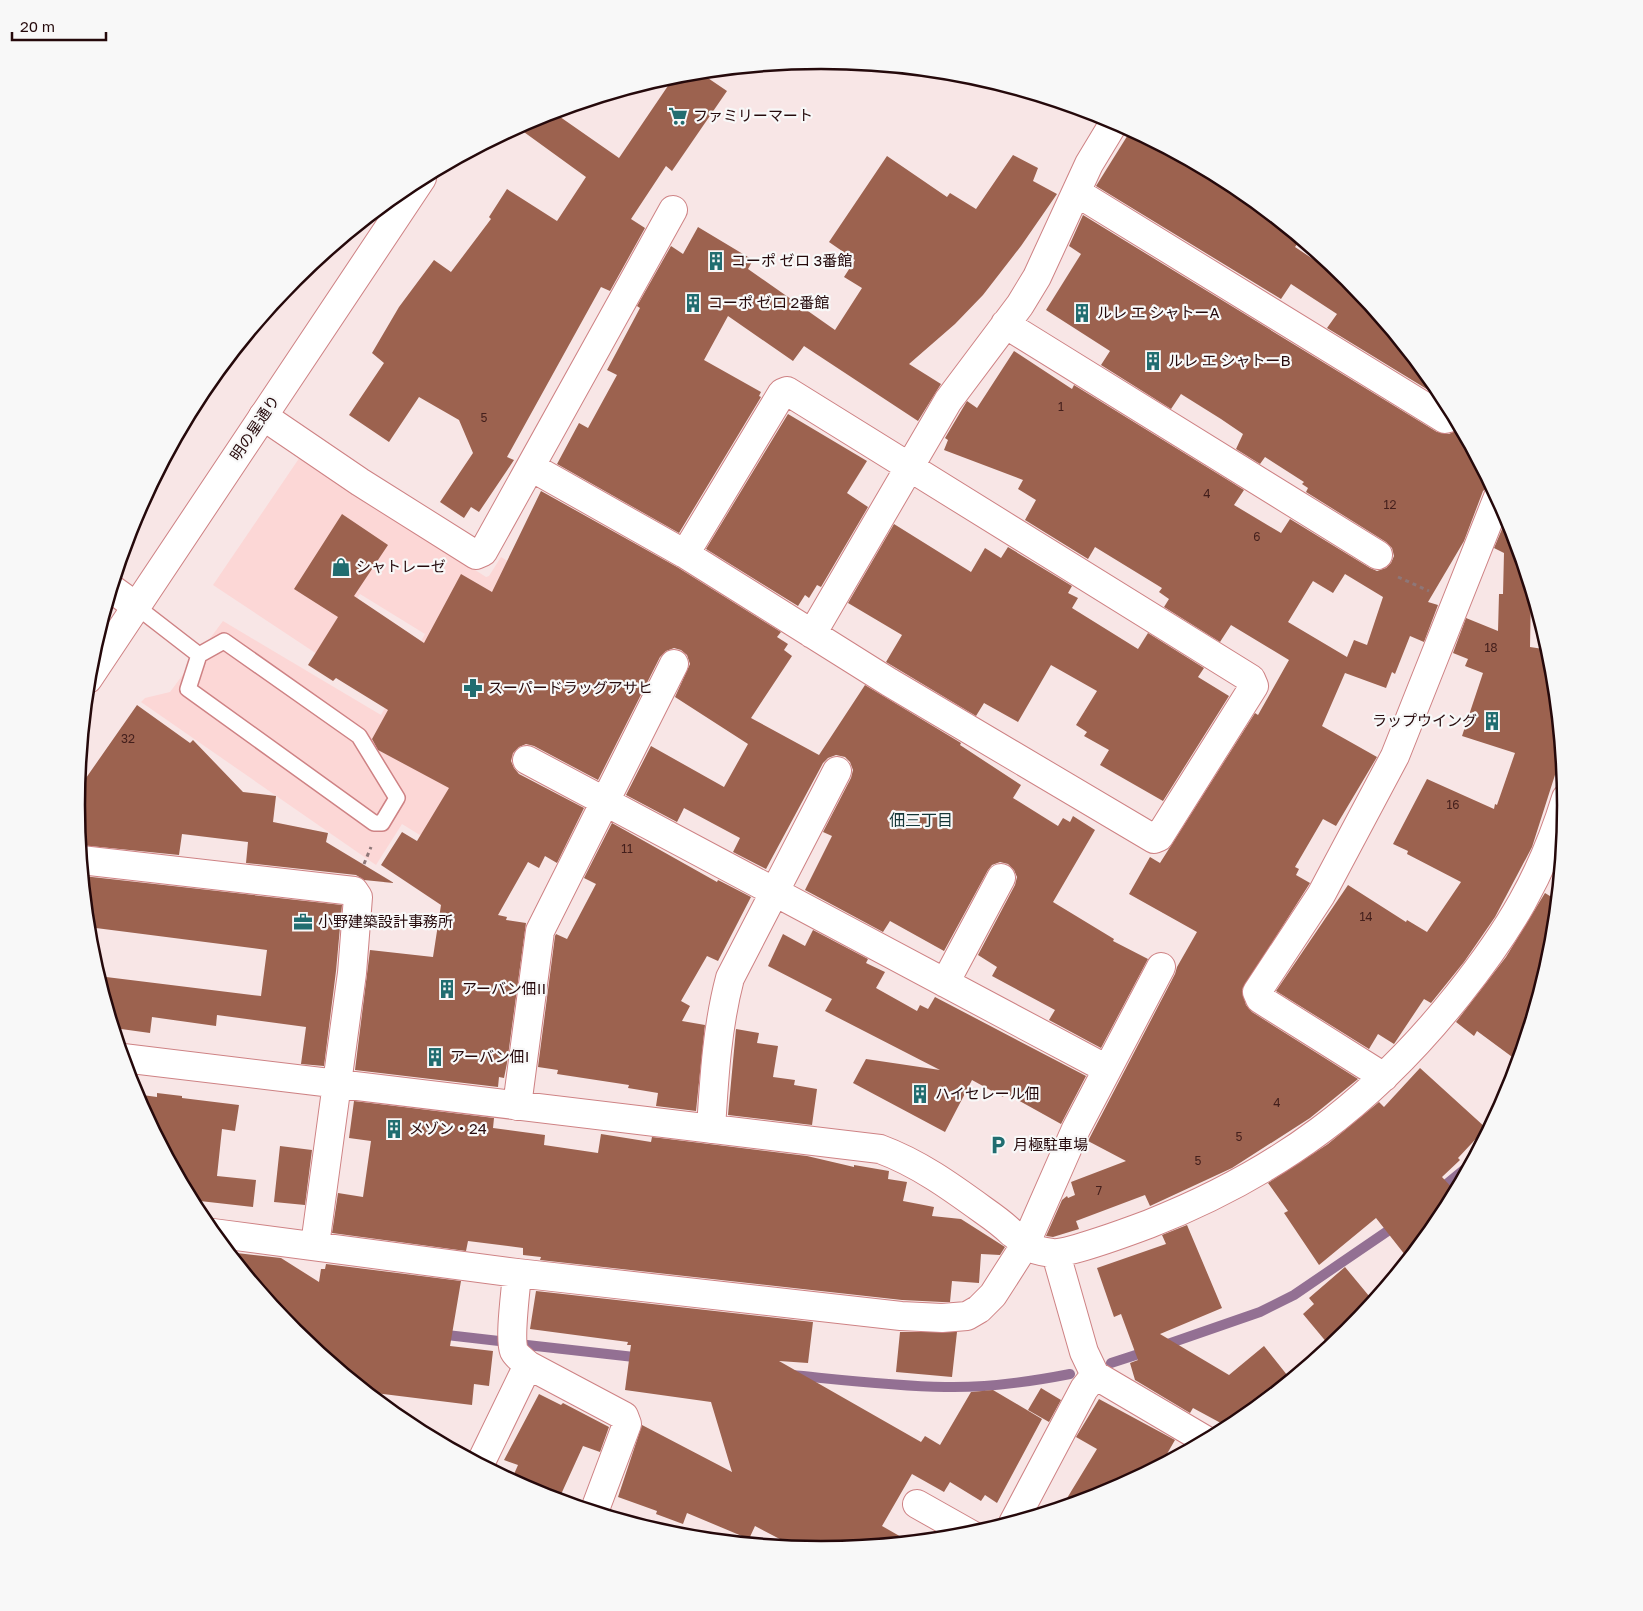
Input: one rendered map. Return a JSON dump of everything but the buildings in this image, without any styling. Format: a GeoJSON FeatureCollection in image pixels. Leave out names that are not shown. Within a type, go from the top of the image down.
{"type":"FeatureCollection","features":[{"type":"Feature","properties":{"kind":"street"},"geometry":{"type":"LineString","coordinates":[[812,634],[948,401],[1037,277],[1089,164],[1111,128]]}},
{"type":"Feature","properties":{"kind":"street"},"geometry":{"type":"LineString","coordinates":[[1076,192],[1445,419],[1448,418]]}},
{"type":"Feature","properties":{"kind":"street","name":"明の星通り"},"geometry":{"type":"LineString","coordinates":[[99,663],[412,193]]}},
{"type":"Feature","properties":{"kind":"street"},"geometry":{"type":"LineString","coordinates":[[263,416],[360,482],[476,554],[483,552],[674,210]]}},
{"type":"Feature","properties":{"kind":"street"},"geometry":{"type":"LineString","coordinates":[[1005,324],[1378,555]]}},
{"type":"Feature","properties":{"kind":"street"},"geometry":{"type":"LineString","coordinates":[[531,467],[685,554],[812,634],[1154,839],[1160,837],[1254,686],[1251,679],[787,391],[782,393],[685,554]]}},
{"type":"Feature","properties":{"kind":"street"},"geometry":{"type":"LineString","coordinates":[[1384,1077],[1260,999],[1257,992],[1321,895],[1394,756],[1429,674],[1494,506]]}},
{"type":"Feature","properties":{"kind":"street"},"geometry":{"type":"LineString","coordinates":[[117,592],[137,607]]}},
{"type":"Feature","properties":{"kind":"street"},"geometry":{"type":"LineString","coordinates":[[517,1106],[540,931],[674,664]]}},
{"type":"Feature","properties":{"kind":"street"},"geometry":{"type":"LineString","coordinates":[[527,760],[1107,1069]]}},
{"type":"Feature","properties":{"kind":"street"},"geometry":{"type":"LineString","coordinates":[[711,1129],[717,1050],[728,985],[744,949],[837,771]]}},
{"type":"Feature","properties":{"kind":"street"},"geometry":{"type":"LineString","coordinates":[[130,1059],[880,1149],[902,1157],[956,1190],[1026,1245],[1056,1254],[1135,1229],[1181,1211],[1251,1177],[1321,1131],[1384,1077],[1445,1011],[1497,945],[1517,914],[1553,840],[1558,825]]}},
{"type":"Feature","properties":{"kind":"street"},"geometry":{"type":"LineString","coordinates":[[87,861],[354,891],[358,897],[352,973],[315,1245]]}},
{"type":"Feature","properties":{"kind":"street"},"geometry":{"type":"LineString","coordinates":[[945,983],[1001,878]]}},
{"type":"Feature","properties":{"kind":"street"},"geometry":{"type":"LineString","coordinates":[[223,1234],[517,1273],[902,1316],[942,1318],[968,1316],[979,1309],[993,1295],[1026,1245],[1076,1129],[1162,967]]}},
{"type":"Feature","properties":{"kind":"street"},"geometry":{"type":"LineString","coordinates":[[1056,1254],[1084,1352],[1095,1375],[1201,1437]]}},
{"type":"Feature","properties":{"kind":"street"},"geometry":{"type":"LineString","coordinates":[[517,1273],[514,1351],[528,1365],[624,1416],[627,1424],[599,1507]]}},
{"type":"Feature","properties":{"kind":"street"},"geometry":{"type":"LineString","coordinates":[[477,1456],[528,1365]]}},
{"type":"Feature","properties":{"kind":"street"},"geometry":{"type":"LineString","coordinates":[[1017,1515],[1084,1389],[1095,1375]]}},
{"type":"Feature","properties":{"kind":"street"},"geometry":{"type":"LineString","coordinates":[[917,1504],[961,1529]]}},
{"type":"Feature","properties":{"kind":"lane"},"geometry":{"type":"LineString","coordinates":[[137,607],[199,655]]}},
{"type":"Feature","properties":{"kind":"lane"},"geometry":{"type":"LineString","coordinates":[[224,641],[359,736],[397,798],[382,823],[374,822],[188,689],[199,655],[224,641]]}},
{"type":"Feature","properties":{"kind":"path"},"geometry":{"type":"LineString","coordinates":[[1378,555],[1385,568],[1395,576],[1455,603]]}},
{"type":"Feature","properties":{"kind":"path"},"geometry":{"type":"LineString","coordinates":[[356,894],[366,858],[382,823]]}},
{"type":"Feature","properties":{"kind":"shaded area"},"geometry":{"type":"Polygon","coordinates":[[[300,457],[486,577],[489,576],[501,557],[601,619],[520,761],[467,864],[402,824],[376,865],[141,702],[145,698],[170,692],[223,621],[381,715],[425,634],[360,594],[320,656],[213,585],[300,457]]]}},
{"type":"Feature","properties":{"kind":"waterway"},"geometry":{"type":"LineString","coordinates":[[1438,1191],[1461,1172]]}},
{"type":"Feature","properties":{"kind":"waterway"},"geometry":{"type":"LineString","coordinates":[[1162,1346],[1260,1312],[1294,1295],[1398,1224]]}},
{"type":"Feature","properties":{"kind":"waterway"},"geometry":{"type":"LineString","coordinates":[[438,1334],[499,1341]]}},
{"type":"Feature","properties":{"kind":"waterway"},"geometry":{"type":"LineString","coordinates":[[527,1345],[643,1358]]}},
{"type":"Feature","properties":{"kind":"waterway"},"geometry":{"type":"LineString","coordinates":[[1111,1363],[1148,1351]]}},
{"type":"Feature","properties":{"kind":"waterway"},"geometry":{"type":"LineString","coordinates":[[792,1375],[887,1384],[976,1387],[1039,1380],[1070,1374]]}},
{"type":"Feature","properties":{"kind":"place","name":"ファミリーマート"},"geometry":{"type":"Point","coordinates":[678,116]}},
{"type":"Feature","properties":{"kind":"place","name":"コーポ ゼロ 3番館"},"geometry":{"type":"Point","coordinates":[716,261]}},
{"type":"Feature","properties":{"kind":"place","name":"コーポ ゼロ 2番館"},"geometry":{"type":"Point","coordinates":[693,303]}},
{"type":"Feature","properties":{"kind":"place","name":"ルレ エ シャトーA"},"geometry":{"type":"Point","coordinates":[1082,313]}},
{"type":"Feature","properties":{"kind":"place","name":"ルレ エ シャトーB"},"geometry":{"type":"Point","coordinates":[1153,361]}},
{"type":"Feature","properties":{"kind":"place","name":"シャトレーゼ"},"geometry":{"type":"Point","coordinates":[341,567]}},
{"type":"Feature","properties":{"kind":"place","name":"スーパードラッグアサヒ"},"geometry":{"type":"Point","coordinates":[473,688]}},
{"type":"Feature","properties":{"kind":"place","name":"ラップウイング"},"geometry":{"type":"Point","coordinates":[1492,721]}},
{"type":"Feature","properties":{"kind":"place","name":"小野建築設計事務所"},"geometry":{"type":"Point","coordinates":[303,922]}},
{"type":"Feature","properties":{"kind":"place","name":"アーバン佃II"},"geometry":{"type":"Point","coordinates":[447,989]}},
{"type":"Feature","properties":{"kind":"place","name":"アーバン佃I"},"geometry":{"type":"Point","coordinates":[435,1057]}},
{"type":"Feature","properties":{"kind":"place","name":"ハイセレール佃"},"geometry":{"type":"Point","coordinates":[920,1094]}},
{"type":"Feature","properties":{"kind":"place","name":"メゾン・24"},"geometry":{"type":"Point","coordinates":[394,1129]}},
{"type":"Feature","properties":{"kind":"place","name":"月極駐車場"},"geometry":{"type":"Point","coordinates":[998,1145]}},
{"type":"Feature","properties":{"kind":"district","name":"佃三丁目"},"geometry":{"type":"Point","coordinates":[921,820]}}]}
